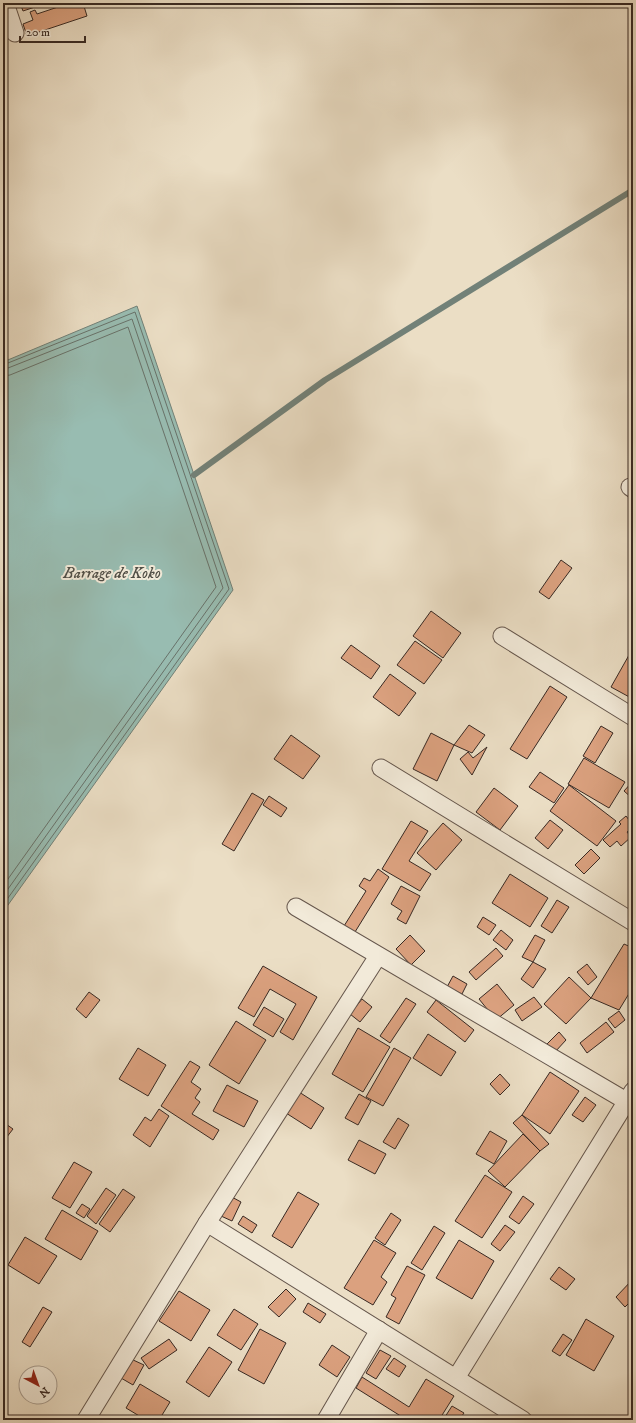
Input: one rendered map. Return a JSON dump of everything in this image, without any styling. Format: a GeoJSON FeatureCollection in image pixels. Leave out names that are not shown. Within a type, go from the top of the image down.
{"type":"FeatureCollection","features":[{"type":"Feature","properties":{"kind":"street"},"geometry":{"type":"LineString","coordinates":[[4,3],[15,33]]}},
{"type":"Feature","properties":{"kind":"street"},"geometry":{"type":"LineString","coordinates":[[502,636],[633,717]]}},
{"type":"Feature","properties":{"kind":"street"},"geometry":{"type":"LineString","coordinates":[[381,768],[633,922]]}},
{"type":"Feature","properties":{"kind":"street"},"geometry":{"type":"LineString","coordinates":[[296,907],[378,956],[631,1099],[456,1378]]}},
{"type":"Feature","properties":{"kind":"street"},"geometry":{"type":"LineString","coordinates":[[86,1420],[207,1223],[378,956]]}},
{"type":"Feature","properties":{"kind":"street"},"geometry":{"type":"LineString","coordinates":[[207,1223],[523,1420]]}},
{"type":"Feature","properties":{"kind":"street"},"geometry":{"type":"LineString","coordinates":[[326,1420],[379,1330]]}},
{"type":"Feature","properties":{"kind":"water","name":"Barrage de Koko"},"geometry":{"type":"Polygon","coordinates":[[[137,306],[233,590],[3,912],[3,362],[137,306]]]}},
{"type":"Feature","properties":{"kind":"building"},"geometry":{"type":"Polygon","coordinates":[[[20,3],[47,3],[23,11],[20,3]]]}},
{"type":"Feature","properties":{"kind":"building"},"geometry":{"type":"Polygon","coordinates":[[[70,3],[83,3],[87,16],[27,36],[23,24],[33,20],[30,12],[35,10],[37,14],[70,3]]]}},
{"type":"Feature","properties":{"kind":"building"},"geometry":{"type":"Polygon","coordinates":[[[561,560],[572,568],[549,599],[539,592],[561,560]]]}},
{"type":"Feature","properties":{"kind":"building"},"geometry":{"type":"Polygon","coordinates":[[[431,611],[461,633],[443,658],[413,636],[431,611]]]}},
{"type":"Feature","properties":{"kind":"building"},"geometry":{"type":"Polygon","coordinates":[[[415,641],[442,660],[424,684],[397,665],[415,641]]]}},
{"type":"Feature","properties":{"kind":"building"},"geometry":{"type":"Polygon","coordinates":[[[351,645],[380,666],[371,679],[341,658],[351,645]]]}},
{"type":"Feature","properties":{"kind":"building"},"geometry":{"type":"Polygon","coordinates":[[[633,648],[633,699],[611,687],[633,648]]]}},
{"type":"Feature","properties":{"kind":"building"},"geometry":{"type":"Polygon","coordinates":[[[390,674],[416,693],[399,716],[373,697],[390,674]]]}},
{"type":"Feature","properties":{"kind":"building"},"geometry":{"type":"Polygon","coordinates":[[[550,686],[567,697],[527,759],[510,749],[550,686]]]}},
{"type":"Feature","properties":{"kind":"building"},"geometry":{"type":"Polygon","coordinates":[[[469,725],[485,735],[472,753],[454,745],[469,725]]]}},
{"type":"Feature","properties":{"kind":"building"},"geometry":{"type":"Polygon","coordinates":[[[601,726],[613,733],[595,763],[583,756],[601,726]]]}},
{"type":"Feature","properties":{"kind":"building"},"geometry":{"type":"Polygon","coordinates":[[[431,733],[454,745],[437,781],[413,769],[431,733]]]}},
{"type":"Feature","properties":{"kind":"building"},"geometry":{"type":"Polygon","coordinates":[[[291,735],[320,756],[303,779],[274,759],[291,735]]]}},
{"type":"Feature","properties":{"kind":"building"},"geometry":{"type":"Polygon","coordinates":[[[487,747],[472,775],[460,759],[468,752],[473,758],[487,747]]]}},
{"type":"Feature","properties":{"kind":"building"},"geometry":{"type":"Polygon","coordinates":[[[584,758],[625,782],[609,808],[568,784],[584,758]]]}},
{"type":"Feature","properties":{"kind":"building"},"geometry":{"type":"Polygon","coordinates":[[[540,772],[564,788],[554,803],[529,787],[540,772]]]}},
{"type":"Feature","properties":{"kind":"building"},"geometry":{"type":"Polygon","coordinates":[[[633,781],[633,799],[624,791],[633,781]]]}},
{"type":"Feature","properties":{"kind":"building"},"geometry":{"type":"Polygon","coordinates":[[[569,785],[616,821],[597,846],[550,811],[569,785]]]}},
{"type":"Feature","properties":{"kind":"building"},"geometry":{"type":"Polygon","coordinates":[[[494,788],[518,806],[500,830],[476,812],[494,788]]]}},
{"type":"Feature","properties":{"kind":"building"},"geometry":{"type":"Polygon","coordinates":[[[252,793],[264,800],[234,851],[222,844],[252,793]]]}},
{"type":"Feature","properties":{"kind":"building"},"geometry":{"type":"Polygon","coordinates":[[[269,796],[287,808],[281,817],[263,805],[269,796]]]}},
{"type":"Feature","properties":{"kind":"building"},"geometry":{"type":"Polygon","coordinates":[[[626,816],[633,825],[633,827],[627,832],[631,837],[621,846],[617,841],[610,847],[603,840],[621,824],[619,822],[626,816]]]}},
{"type":"Feature","properties":{"kind":"building"},"geometry":{"type":"Polygon","coordinates":[[[550,820],[563,830],[548,849],[535,838],[550,820]]]}},
{"type":"Feature","properties":{"kind":"building"},"geometry":{"type":"Polygon","coordinates":[[[411,821],[428,831],[409,861],[431,874],[420,891],[382,869],[411,821]]]}},
{"type":"Feature","properties":{"kind":"building"},"geometry":{"type":"Polygon","coordinates":[[[443,823],[462,840],[436,870],[417,853],[443,823]]]}},
{"type":"Feature","properties":{"kind":"building"},"geometry":{"type":"Polygon","coordinates":[[[591,849],[600,858],[584,874],[575,865],[591,849]]]}},
{"type":"Feature","properties":{"kind":"building"},"geometry":{"type":"Polygon","coordinates":[[[378,869],[389,877],[355,932],[344,926],[366,891],[359,886],[364,878],[370,881],[378,869]]]}},
{"type":"Feature","properties":{"kind":"building"},"geometry":{"type":"Polygon","coordinates":[[[510,874],[548,898],[530,927],[492,903],[510,874]]]}},
{"type":"Feature","properties":{"kind":"building"},"geometry":{"type":"Polygon","coordinates":[[[401,886],[420,896],[406,924],[397,919],[402,911],[391,904],[401,886]]]}},
{"type":"Feature","properties":{"kind":"building"},"geometry":{"type":"Polygon","coordinates":[[[557,900],[569,907],[552,933],[541,926],[557,900]]]}},
{"type":"Feature","properties":{"kind":"building"},"geometry":{"type":"Polygon","coordinates":[[[483,917],[496,925],[489,935],[477,927],[483,917]]]}},
{"type":"Feature","properties":{"kind":"building"},"geometry":{"type":"Polygon","coordinates":[[[501,930],[513,940],[506,950],[493,940],[501,930]]]}},
{"type":"Feature","properties":{"kind":"building"},"geometry":{"type":"Polygon","coordinates":[[[410,935],[425,951],[411,965],[396,949],[410,935]]]}},
{"type":"Feature","properties":{"kind":"building"},"geometry":{"type":"Polygon","coordinates":[[[535,935],[545,940],[533,962],[522,957],[535,935]]]}},
{"type":"Feature","properties":{"kind":"building"},"geometry":{"type":"Polygon","coordinates":[[[624,944],[633,948],[633,987],[619,1010],[591,998],[624,944]]]}},
{"type":"Feature","properties":{"kind":"building"},"geometry":{"type":"Polygon","coordinates":[[[496,948],[503,956],[476,980],[469,972],[496,948]]]}},
{"type":"Feature","properties":{"kind":"building"},"geometry":{"type":"Polygon","coordinates":[[[533,962],[546,969],[533,988],[521,979],[533,962]]]}},
{"type":"Feature","properties":{"kind":"building"},"geometry":{"type":"Polygon","coordinates":[[[587,964],[597,977],[588,985],[577,972],[587,964]]]}},
{"type":"Feature","properties":{"kind":"building"},"geometry":{"type":"Polygon","coordinates":[[[263,966],[317,997],[293,1040],[280,1032],[296,1004],[270,989],[254,1017],[238,1008],[263,966]]]}},
{"type":"Feature","properties":{"kind":"building"},"geometry":{"type":"Polygon","coordinates":[[[453,976],[467,984],[462,994],[447,987],[453,976]]]}},
{"type":"Feature","properties":{"kind":"building"},"geometry":{"type":"Polygon","coordinates":[[[569,977],[591,998],[566,1024],[544,1004],[569,977]]]}},
{"type":"Feature","properties":{"kind":"building"},"geometry":{"type":"Polygon","coordinates":[[[497,984],[514,1005],[496,1020],[479,999],[497,984]]]}},
{"type":"Feature","properties":{"kind":"building"},"geometry":{"type":"Polygon","coordinates":[[[89,992],[100,1000],[86,1018],[76,1009],[89,992]]]}},
{"type":"Feature","properties":{"kind":"building"},"geometry":{"type":"Polygon","coordinates":[[[534,997],[542,1007],[522,1021],[515,1010],[534,997]]]}},
{"type":"Feature","properties":{"kind":"building"},"geometry":{"type":"Polygon","coordinates":[[[406,998],[416,1004],[390,1043],[380,1036],[406,998]]]}},
{"type":"Feature","properties":{"kind":"building"},"geometry":{"type":"Polygon","coordinates":[[[362,999],[372,1007],[360,1022],[350,1014],[362,999]]]}},
{"type":"Feature","properties":{"kind":"building"},"geometry":{"type":"Polygon","coordinates":[[[436,1000],[474,1030],[465,1042],[427,1012],[436,1000]]]}},
{"type":"Feature","properties":{"kind":"building"},"geometry":{"type":"Polygon","coordinates":[[[264,1007],[284,1019],[273,1037],[253,1025],[264,1007]]]}},
{"type":"Feature","properties":{"kind":"building"},"geometry":{"type":"Polygon","coordinates":[[[619,1011],[625,1020],[615,1028],[608,1019],[619,1011]]]}},
{"type":"Feature","properties":{"kind":"building"},"geometry":{"type":"Polygon","coordinates":[[[236,1021],[266,1040],[239,1084],[209,1065],[236,1021]]]}},
{"type":"Feature","properties":{"kind":"building"},"geometry":{"type":"Polygon","coordinates":[[[606,1022],[614,1032],[587,1053],[580,1043],[606,1022]]]}},
{"type":"Feature","properties":{"kind":"building"},"geometry":{"type":"Polygon","coordinates":[[[358,1028],[390,1047],[363,1092],[332,1074],[358,1028]]]}},
{"type":"Feature","properties":{"kind":"building"},"geometry":{"type":"Polygon","coordinates":[[[559,1032],[566,1040],[555,1052],[547,1044],[559,1032]]]}},
{"type":"Feature","properties":{"kind":"building"},"geometry":{"type":"Polygon","coordinates":[[[428,1034],[456,1052],[441,1076],[413,1058],[428,1034]]]}},
{"type":"Feature","properties":{"kind":"building"},"geometry":{"type":"Polygon","coordinates":[[[138,1048],[166,1065],[148,1096],[119,1079],[138,1048]]]}},
{"type":"Feature","properties":{"kind":"building"},"geometry":{"type":"Polygon","coordinates":[[[394,1048],[411,1058],[383,1106],[366,1097],[394,1048]]]}},
{"type":"Feature","properties":{"kind":"building"},"geometry":{"type":"Polygon","coordinates":[[[190,1061],[200,1067],[191,1082],[201,1089],[195,1098],[200,1102],[192,1114],[219,1130],[213,1140],[161,1106],[190,1061]]]}},
{"type":"Feature","properties":{"kind":"building"},"geometry":{"type":"Polygon","coordinates":[[[550,1072],[579,1091],[550,1134],[522,1115],[550,1072]]]}},
{"type":"Feature","properties":{"kind":"building"},"geometry":{"type":"Polygon","coordinates":[[[500,1074],[510,1085],[500,1095],[490,1084],[500,1074]]]}},
{"type":"Feature","properties":{"kind":"building"},"geometry":{"type":"Polygon","coordinates":[[[227,1085],[258,1101],[244,1127],[213,1111],[227,1085]]]}},
{"type":"Feature","properties":{"kind":"building"},"geometry":{"type":"Polygon","coordinates":[[[299,1092],[324,1108],[311,1129],[286,1113],[299,1092]]]}},
{"type":"Feature","properties":{"kind":"building"},"geometry":{"type":"Polygon","coordinates":[[[359,1094],[371,1101],[358,1125],[345,1118],[359,1094]]]}},
{"type":"Feature","properties":{"kind":"building"},"geometry":{"type":"Polygon","coordinates":[[[585,1097],[596,1105],[583,1122],[572,1115],[585,1097]]]}},
{"type":"Feature","properties":{"kind":"building"},"geometry":{"type":"Polygon","coordinates":[[[159,1109],[169,1116],[150,1147],[133,1135],[145,1117],[151,1121],[159,1109]]]}},
{"type":"Feature","properties":{"kind":"building"},"geometry":{"type":"Polygon","coordinates":[[[522,1115],[549,1144],[540,1151],[513,1123],[522,1115]]]}},
{"type":"Feature","properties":{"kind":"building"},"geometry":{"type":"Polygon","coordinates":[[[398,1118],[409,1125],[395,1149],[383,1142],[398,1118]]]}},
{"type":"Feature","properties":{"kind":"building"},"geometry":{"type":"Polygon","coordinates":[[[3,1122],[13,1129],[3,1142],[3,1122]]]}},
{"type":"Feature","properties":{"kind":"building"},"geometry":{"type":"Polygon","coordinates":[[[490,1131],[507,1141],[494,1164],[476,1154],[490,1131]]]}},
{"type":"Feature","properties":{"kind":"building"},"geometry":{"type":"Polygon","coordinates":[[[523,1134],[540,1151],[505,1187],[488,1171],[523,1134]]]}},
{"type":"Feature","properties":{"kind":"building"},"geometry":{"type":"Polygon","coordinates":[[[359,1140],[386,1154],[375,1174],[348,1160],[359,1140]]]}},
{"type":"Feature","properties":{"kind":"building"},"geometry":{"type":"Polygon","coordinates":[[[74,1162],[92,1172],[70,1208],[52,1198],[74,1162]]]}},
{"type":"Feature","properties":{"kind":"building"},"geometry":{"type":"Polygon","coordinates":[[[485,1175],[512,1192],[482,1238],[455,1221],[485,1175]]]}},
{"type":"Feature","properties":{"kind":"building"},"geometry":{"type":"Polygon","coordinates":[[[106,1188],[116,1195],[96,1224],[87,1216],[106,1188]]]}},
{"type":"Feature","properties":{"kind":"building"},"geometry":{"type":"Polygon","coordinates":[[[123,1189],[135,1197],[110,1232],[99,1224],[123,1189]]]}},
{"type":"Feature","properties":{"kind":"building"},"geometry":{"type":"Polygon","coordinates":[[[298,1192],[319,1204],[292,1248],[272,1236],[298,1192]]]}},
{"type":"Feature","properties":{"kind":"building"},"geometry":{"type":"Polygon","coordinates":[[[230,1196],[241,1202],[232,1221],[221,1216],[230,1196]]]}},
{"type":"Feature","properties":{"kind":"building"},"geometry":{"type":"Polygon","coordinates":[[[523,1196],[534,1204],[519,1224],[509,1217],[523,1196]]]}},
{"type":"Feature","properties":{"kind":"building"},"geometry":{"type":"Polygon","coordinates":[[[82,1204],[90,1209],[84,1218],[76,1213],[82,1204]]]}},
{"type":"Feature","properties":{"kind":"building"},"geometry":{"type":"Polygon","coordinates":[[[62,1210],[98,1231],[81,1260],[45,1239],[62,1210]]]}},
{"type":"Feature","properties":{"kind":"building"},"geometry":{"type":"Polygon","coordinates":[[[391,1213],[401,1220],[385,1245],[375,1238],[391,1213]]]}},
{"type":"Feature","properties":{"kind":"building"},"geometry":{"type":"Polygon","coordinates":[[[243,1216],[257,1225],[252,1233],[238,1224],[243,1216]]]}},
{"type":"Feature","properties":{"kind":"building"},"geometry":{"type":"Polygon","coordinates":[[[505,1225],[515,1232],[500,1251],[491,1244],[505,1225]]]}},
{"type":"Feature","properties":{"kind":"building"},"geometry":{"type":"Polygon","coordinates":[[[434,1226],[445,1233],[422,1270],[411,1263],[434,1226]]]}},
{"type":"Feature","properties":{"kind":"building"},"geometry":{"type":"Polygon","coordinates":[[[25,1237],[57,1256],[39,1284],[8,1265],[25,1237]]]}},
{"type":"Feature","properties":{"kind":"building"},"geometry":{"type":"Polygon","coordinates":[[[374,1240],[396,1253],[381,1277],[387,1282],[373,1305],[344,1288],[374,1240]]]}},
{"type":"Feature","properties":{"kind":"building"},"geometry":{"type":"Polygon","coordinates":[[[459,1240],[494,1261],[472,1299],[436,1278],[459,1240]]]}},
{"type":"Feature","properties":{"kind":"building"},"geometry":{"type":"Polygon","coordinates":[[[407,1266],[425,1275],[399,1324],[386,1317],[396,1298],[391,1295],[407,1266]]]}},
{"type":"Feature","properties":{"kind":"building"},"geometry":{"type":"Polygon","coordinates":[[[559,1267],[575,1279],[566,1290],[550,1279],[559,1267]]]}},
{"type":"Feature","properties":{"kind":"building"},"geometry":{"type":"Polygon","coordinates":[[[633,1279],[633,1299],[625,1307],[616,1297],[633,1279]]]}},
{"type":"Feature","properties":{"kind":"building"},"geometry":{"type":"Polygon","coordinates":[[[286,1289],[296,1299],[279,1317],[268,1307],[286,1289]]]}},
{"type":"Feature","properties":{"kind":"building"},"geometry":{"type":"Polygon","coordinates":[[[179,1291],[210,1310],[191,1341],[159,1321],[179,1291]]]}},
{"type":"Feature","properties":{"kind":"building"},"geometry":{"type":"Polygon","coordinates":[[[308,1303],[326,1314],[320,1323],[303,1312],[308,1303]]]}},
{"type":"Feature","properties":{"kind":"building"},"geometry":{"type":"Polygon","coordinates":[[[43,1307],[52,1312],[30,1347],[22,1342],[43,1307]]]}},
{"type":"Feature","properties":{"kind":"building"},"geometry":{"type":"Polygon","coordinates":[[[234,1309],[258,1324],[241,1350],[217,1335],[234,1309]]]}},
{"type":"Feature","properties":{"kind":"building"},"geometry":{"type":"Polygon","coordinates":[[[586,1319],[614,1336],[594,1371],[566,1355],[586,1319]]]}},
{"type":"Feature","properties":{"kind":"building"},"geometry":{"type":"Polygon","coordinates":[[[260,1329],[286,1343],[264,1384],[238,1370],[260,1329]]]}},
{"type":"Feature","properties":{"kind":"building"},"geometry":{"type":"Polygon","coordinates":[[[563,1334],[572,1340],[560,1356],[552,1351],[563,1334]]]}},
{"type":"Feature","properties":{"kind":"building"},"geometry":{"type":"Polygon","coordinates":[[[169,1339],[177,1350],[149,1369],[141,1358],[169,1339]]]}},
{"type":"Feature","properties":{"kind":"building"},"geometry":{"type":"Polygon","coordinates":[[[332,1345],[350,1357],[337,1377],[319,1365],[332,1345]]]}},
{"type":"Feature","properties":{"kind":"building"},"geometry":{"type":"Polygon","coordinates":[[[209,1347],[232,1362],[209,1397],[186,1382],[209,1347]]]}},
{"type":"Feature","properties":{"kind":"building"},"geometry":{"type":"Polygon","coordinates":[[[380,1350],[391,1356],[376,1379],[366,1373],[380,1350]]]}},
{"type":"Feature","properties":{"kind":"building"},"geometry":{"type":"Polygon","coordinates":[[[394,1358],[406,1366],[399,1377],[386,1369],[394,1358]]]}},
{"type":"Feature","properties":{"kind":"building"},"geometry":{"type":"Polygon","coordinates":[[[131,1359],[144,1365],[133,1385],[121,1378],[131,1359]]]}},
{"type":"Feature","properties":{"kind":"building"},"geometry":{"type":"Polygon","coordinates":[[[362,1377],[409,1407],[426,1379],[454,1396],[439,1420],[407,1420],[356,1388],[362,1377]]]}},
{"type":"Feature","properties":{"kind":"building"},"geometry":{"type":"Polygon","coordinates":[[[140,1384],[170,1402],[159,1420],[146,1420],[126,1408],[140,1384]]]}},
{"type":"Feature","properties":{"kind":"building"},"geometry":{"type":"Polygon","coordinates":[[[452,1406],[464,1413],[459,1420],[443,1420],[452,1406]]]}},
{"type":"Feature","properties":{"kind":"waterway"},"geometry":{"type":"LineString","coordinates":[[194,475],[325,380],[633,190]]}}]}
